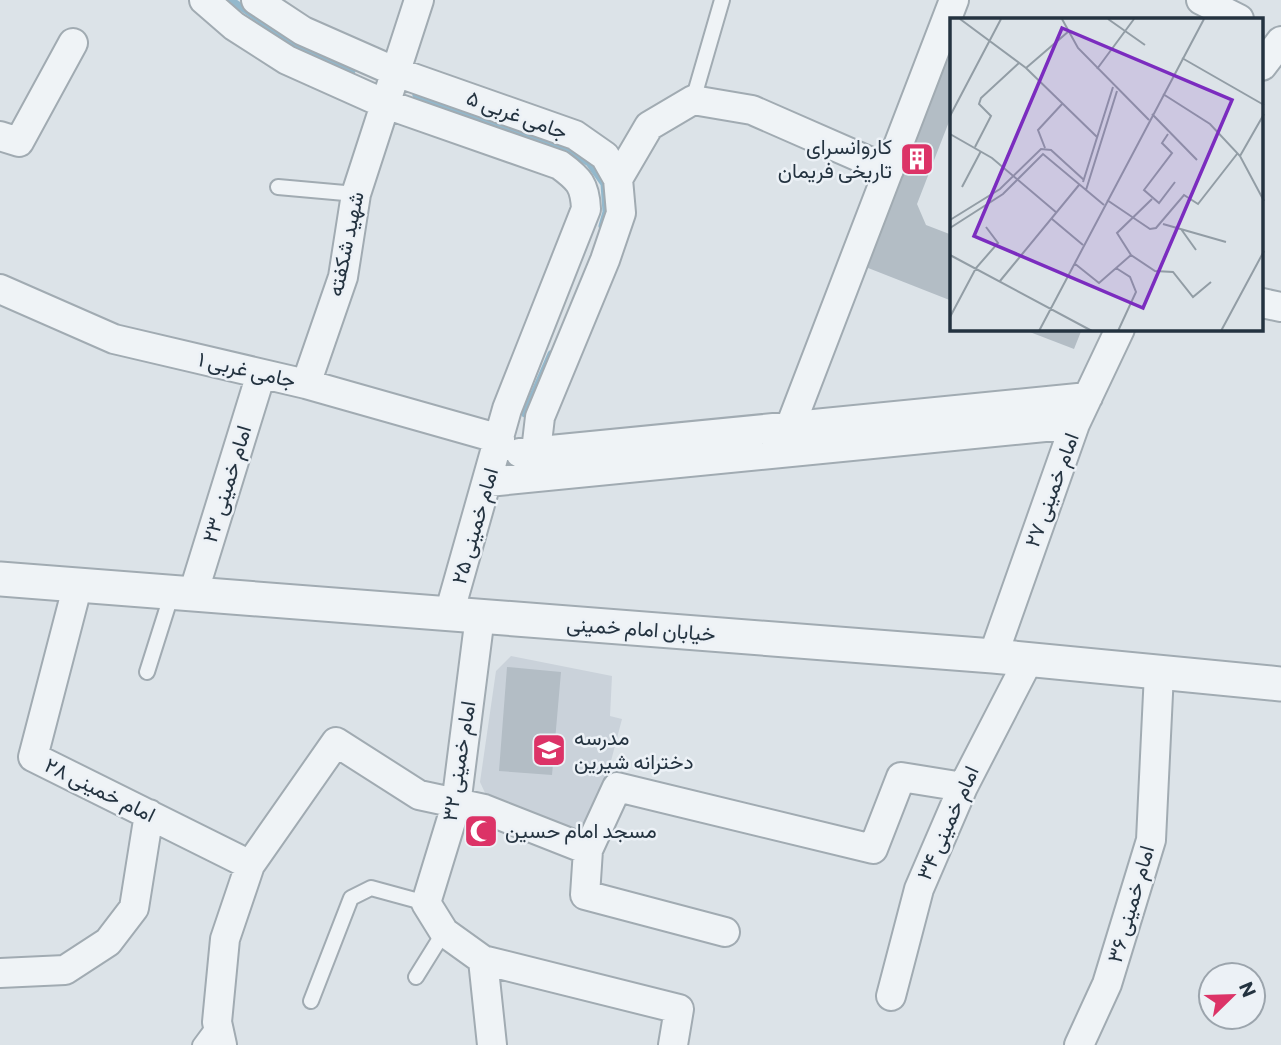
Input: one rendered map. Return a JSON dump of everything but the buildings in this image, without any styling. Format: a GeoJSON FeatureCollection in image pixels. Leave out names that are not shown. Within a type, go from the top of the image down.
{"type":"FeatureCollection","features":[{"type":"Feature","properties":{"kind":"street","name":"جامی غربی ۵"},"geometry":{"type":"LineString","coordinates":[[204,0],[234,26],[287,60],[383,103],[560,165],[579,179],[585,189],[586,209],[573,248],[507,409],[494,459]]}},
{"type":"Feature","properties":{"kind":"street","name":"جامی غربی ۵"},"geometry":{"type":"LineString","coordinates":[[256,0],[303,31],[396,72],[575,135],[604,156],[618,179]]}},
{"type":"Feature","properties":{"kind":"street"},"geometry":{"type":"LineString","coordinates":[[396,72],[419,0]]}},
{"type":"Feature","properties":{"kind":"street"},"geometry":{"type":"LineString","coordinates":[[790,427],[954,0]]}},
{"type":"Feature","properties":{"kind":"street"},"geometry":{"type":"LineString","coordinates":[[1201,0],[1237,18]]}},
{"type":"Feature","properties":{"kind":"street"},"geometry":{"type":"LineString","coordinates":[[1264,31],[1281,41],[1264,63]]}},
{"type":"Feature","properties":{"kind":"street"},"geometry":{"type":"LineString","coordinates":[[0,136],[19,142],[73,43]]}},
{"type":"Feature","properties":{"kind":"street","name":"شهید شکفته"},"geometry":{"type":"LineString","coordinates":[[306,384],[343,277],[356,194],[383,103],[396,72]]}},
{"type":"Feature","properties":{"kind":"street"},"geometry":{"type":"LineString","coordinates":[[536,451],[540,417],[605,260],[621,213],[618,179],[649,126],[693,100],[752,110],[889,170]]}},
{"type":"Feature","properties":{"kind":"street","name":"جامی غربی ۱"},"geometry":{"type":"LineString","coordinates":[[0,289],[114,339],[306,384],[494,459]]}},
{"type":"Feature","properties":{"kind":"street","name":"امام خمینی ۲۷"},"geometry":{"type":"LineString","coordinates":[[993,656],[1075,424],[1118,331]]}},
{"type":"Feature","properties":{"kind":"street","name":"امام خمینی ۲۳"},"geometry":{"type":"LineString","coordinates":[[183,593],[261,374]]}},
{"type":"Feature","properties":{"kind":"street"},"geometry":{"type":"LineString","coordinates":[[494,459],[536,451],[1088,397]]}},
{"type":"Feature","properties":{"kind":"street"},"geometry":{"type":"LineString","coordinates":[[494,459],[1075,424]]}},
{"type":"Feature","properties":{"kind":"street","name":"امام خمینی ۲۵"},"geometry":{"type":"LineString","coordinates":[[465,615],[494,459]]}},
{"type":"Feature","properties":{"kind":"street","name":"خیابان امام خمینی"},"geometry":{"type":"LineString","coordinates":[[0,579],[993,656],[1281,684]]}},
{"type":"Feature","properties":{"kind":"street","name":"امام خمینی ۲۸"},"geometry":{"type":"LineString","coordinates":[[78,584],[33,757],[250,865]]}},
{"type":"Feature","properties":{"kind":"street","name":"امام خمینی ۳۲"},"geometry":{"type":"LineString","coordinates":[[426,903],[456,805],[465,615]]}},
{"type":"Feature","properties":{"kind":"street","name":"امام خمینی ۳۴"},"geometry":{"type":"LineString","coordinates":[[891,996],[919,889],[963,788],[1029,659]]}},
{"type":"Feature","properties":{"kind":"street","name":"امام خمینی ۳۶"},"geometry":{"type":"LineString","coordinates":[[1079,1045],[1107,984],[1151,840],[1159,673]]}},
{"type":"Feature","properties":{"kind":"street"},"geometry":{"type":"LineString","coordinates":[[219,1033],[225,939],[250,865],[335,742],[419,796],[484,809],[587,850]]}},
{"type":"Feature","properties":{"kind":"street"},"geometry":{"type":"LineString","coordinates":[[725,932],[585,895],[587,850],[617,787],[873,849],[901,777],[963,788]]}},
{"type":"Feature","properties":{"kind":"street"},"geometry":{"type":"LineString","coordinates":[[0,973],[65,970],[108,942],[134,908],[149,814]]}},
{"type":"Feature","properties":{"kind":"street"},"geometry":{"type":"LineString","coordinates":[[426,903],[444,932],[483,960],[679,1009],[673,1045]]}},
{"type":"Feature","properties":{"kind":"street"},"geometry":{"type":"LineString","coordinates":[[483,960],[492,1045]]}},
{"type":"Feature","properties":{"kind":"lane"},"geometry":{"type":"LineString","coordinates":[[693,100],[722,0]]}},
{"type":"Feature","properties":{"kind":"lane"},"geometry":{"type":"LineString","coordinates":[[278,187],[356,194]]}},
{"type":"Feature","properties":{"kind":"lane"},"geometry":{"type":"LineString","coordinates":[[147,672],[183,593]]}},
{"type":"Feature","properties":{"kind":"lane"},"geometry":{"type":"LineString","coordinates":[[311,1001],[351,898],[371,888],[426,903]]}},
{"type":"Feature","properties":{"kind":"lane"},"geometry":{"type":"LineString","coordinates":[[416,977],[444,932]]}},
{"type":"Feature","properties":{"kind":"lane"},"geometry":{"type":"LineString","coordinates":[[200,1045],[219,1033]]}},
{"type":"Feature","properties":{"kind":"shaded area","name":"مدرسه دخترانه شیرین"},"geometry":{"type":"Polygon","coordinates":[[[511,656],[612,676],[610,716],[622,719],[590,841],[486,795],[480,782],[496,671],[511,656]]]}},
{"type":"Feature","properties":{"kind":"waterway"},"geometry":{"type":"LineString","coordinates":[[231,0],[292,42],[352,71]]}},
{"type":"Feature","properties":{"kind":"waterway"},"geometry":{"type":"LineString","coordinates":[[416,95],[564,148],[589,163],[604,184],[606,212],[602,226]]}},
{"type":"Feature","properties":{"kind":"waterway"},"geometry":{"type":"LineString","coordinates":[[525,414],[551,354]]}},
{"type":"Feature","properties":{"kind":"place","name":"کاروانسرای تاریخی فریمان"},"geometry":{"type":"Point","coordinates":[917,159]}},
{"type":"Feature","properties":{"kind":"place","name":"مدرسه دخترانه شیرین"},"geometry":{"type":"Point","coordinates":[549,750]}},
{"type":"Feature","properties":{"kind":"place","name":"مسجد امام حسین"},"geometry":{"type":"Point","coordinates":[481,831]}}]}
